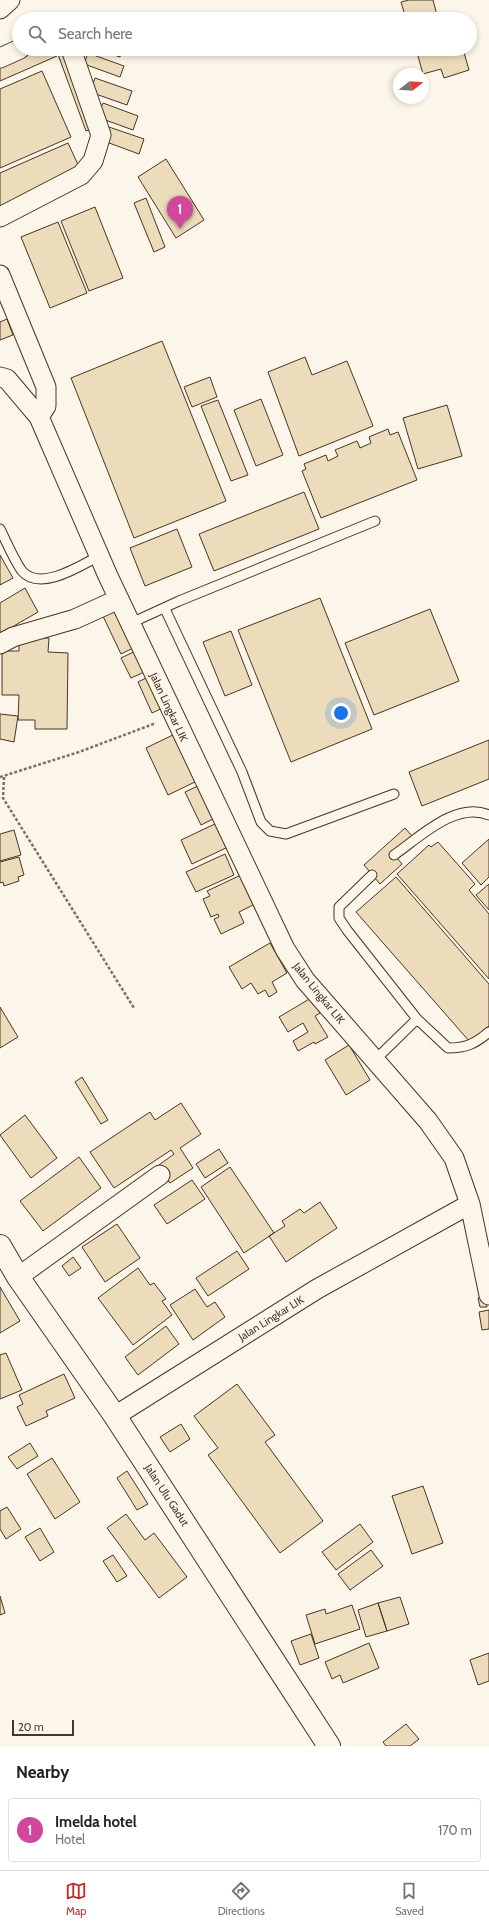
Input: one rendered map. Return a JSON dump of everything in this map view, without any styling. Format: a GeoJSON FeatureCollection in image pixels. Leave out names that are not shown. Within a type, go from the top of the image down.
{"type":"FeatureCollection","features":[{"type":"Feature","properties":{"kind":"street"},"geometry":{"type":"LineString","coordinates":[[0,9],[10,0]]}},
{"type":"Feature","properties":{"kind":"street"},"geometry":{"type":"LineString","coordinates":[[0,58],[12,53]]}},
{"type":"Feature","properties":{"kind":"street"},"geometry":{"type":"LineString","coordinates":[[0,217],[81,175],[93,161],[101,135],[73,56]]}},
{"type":"Feature","properties":{"kind":"street"},"geometry":{"type":"LineString","coordinates":[[0,275],[46,387],[46,406],[39,417]]}},
{"type":"Feature","properties":{"kind":"street","name":"Jalan Lingkar LIK"},"geometry":{"type":"LineString","coordinates":[[0,377],[7,379],[39,417],[99,556],[173,716],[285,949],[305,980],[428,1121],[454,1158],[470,1204],[317,1289],[115,1416]]}},
{"type":"Feature","properties":{"kind":"street"},"geometry":{"type":"LineString","coordinates":[[0,644],[13,637],[76,619],[119,599]]}},
{"type":"Feature","properties":{"kind":"street"},"geometry":{"type":"LineString","coordinates":[[18,1277],[160,1175]]}},
{"type":"Feature","properties":{"kind":"street"},"geometry":{"type":"LineString","coordinates":[[470,1204],[489,1295]]}},
{"type":"Feature","properties":{"kind":"street","name":"Jalan Ulu Gadut"},"geometry":{"type":"LineString","coordinates":[[0,1246],[18,1277],[115,1416],[329,1746]]}},
{"type":"Feature","properties":{"kind":"lane"},"geometry":{"type":"LineString","coordinates":[[131,624],[179,601],[375,521]]}},
{"type":"Feature","properties":{"kind":"lane"},"geometry":{"type":"LineString","coordinates":[[0,529],[22,570],[33,579],[46,579],[74,569],[99,556]]}},
{"type":"Feature","properties":{"kind":"lane"},"geometry":{"type":"LineString","coordinates":[[165,609],[242,772],[261,822],[270,831],[286,834],[394,794]]}},
{"type":"Feature","properties":{"kind":"lane"},"geometry":{"type":"LineString","coordinates":[[394,855],[447,818],[466,812],[489,815]]}},
{"type":"Feature","properties":{"kind":"lane"},"geometry":{"type":"LineString","coordinates":[[372,875],[339,907],[339,918],[417,1020],[448,1048],[464,1048],[481,1039],[489,1032]]}},
{"type":"Feature","properties":{"kind":"lane"},"geometry":{"type":"LineString","coordinates":[[375,1060],[417,1020]]}},
{"type":"Feature","properties":{"kind":"path"},"geometry":{"type":"LineString","coordinates":[[0,777],[4,777],[79,752],[173,716]]}},
{"type":"Feature","properties":{"kind":"path"},"geometry":{"type":"LineString","coordinates":[[4,777],[4,798],[134,1008]]}},
{"type":"Feature","properties":{"kind":"building"},"geometry":{"type":"Polygon","coordinates":[[[409,0],[433,0],[436,12],[404,12],[401,2],[409,0]]]}},
{"type":"Feature","properties":{"kind":"building"},"geometry":{"type":"Polygon","coordinates":[[[12,55],[12,56],[57,56],[0,81],[0,60],[12,55]]]}},
{"type":"Feature","properties":{"kind":"building"},"geometry":{"type":"Polygon","coordinates":[[[59,56],[72,56],[97,127],[86,131],[59,56]]]}},
{"type":"Feature","properties":{"kind":"building"},"geometry":{"type":"Polygon","coordinates":[[[87,56],[96,56],[124,66],[120,77],[84,64],[87,56]]]}},
{"type":"Feature","properties":{"kind":"building"},"geometry":{"type":"Polygon","coordinates":[[[418,56],[465,56],[469,70],[444,78],[441,69],[429,72],[429,68],[421,68],[418,56]]]}},
{"type":"Feature","properties":{"kind":"building"},"geometry":{"type":"Polygon","coordinates":[[[42,71],[71,137],[0,168],[0,89],[42,71]]]}},
{"type":"Feature","properties":{"kind":"building"},"geometry":{"type":"Polygon","coordinates":[[[95,78],[132,91],[127,105],[90,92],[95,78]]]}},
{"type":"Feature","properties":{"kind":"building"},"geometry":{"type":"Polygon","coordinates":[[[103,103],[138,116],[133,130],[97,117],[103,103]]]}},
{"type":"Feature","properties":{"kind":"building"},"geometry":{"type":"Polygon","coordinates":[[[106,126],[144,139],[139,154],[101,140],[106,126]]]}},
{"type":"Feature","properties":{"kind":"building"},"geometry":{"type":"Polygon","coordinates":[[[68,143],[81,171],[0,207],[0,173],[68,143]]]}},
{"type":"Feature","properties":{"kind":"building"},"geometry":{"type":"Polygon","coordinates":[[[166,159],[204,220],[176,238],[138,177],[166,159]]]}},
{"type":"Feature","properties":{"kind":"building"},"geometry":{"type":"Polygon","coordinates":[[[146,198],[165,247],[154,252],[134,203],[146,198]]]}},
{"type":"Feature","properties":{"kind":"building"},"geometry":{"type":"Polygon","coordinates":[[[95,207],[123,278],[89,291],[61,221],[95,207]]]}},
{"type":"Feature","properties":{"kind":"building"},"geometry":{"type":"Polygon","coordinates":[[[58,222],[87,293],[50,308],[21,237],[58,222]]]}},
{"type":"Feature","properties":{"kind":"building"},"geometry":{"type":"Polygon","coordinates":[[[7,319],[13,335],[0,340],[0,322],[7,319]]]}},
{"type":"Feature","properties":{"kind":"building"},"geometry":{"type":"Polygon","coordinates":[[[162,341],[226,501],[134,538],[71,378],[162,341]]]}},
{"type":"Feature","properties":{"kind":"building"},"geometry":{"type":"Polygon","coordinates":[[[305,357],[312,375],[347,361],[373,426],[299,456],[268,372],[305,357]]]}},
{"type":"Feature","properties":{"kind":"building"},"geometry":{"type":"Polygon","coordinates":[[[210,377],[217,397],[192,407],[184,387],[210,377]]]}},
{"type":"Feature","properties":{"kind":"building"},"geometry":{"type":"Polygon","coordinates":[[[261,399],[283,455],[256,466],[234,410],[261,399]]]}},
{"type":"Feature","properties":{"kind":"building"},"geometry":{"type":"Polygon","coordinates":[[[218,400],[248,475],[231,481],[201,406],[218,400]]]}},
{"type":"Feature","properties":{"kind":"building"},"geometry":{"type":"Polygon","coordinates":[[[447,405],[462,456],[418,469],[403,418],[447,405]]]}},
{"type":"Feature","properties":{"kind":"building"},"geometry":{"type":"Polygon","coordinates":[[[388,429],[390,435],[398,432],[417,480],[321,518],[302,471],[306,469],[304,464],[326,455],[328,461],[338,456],[335,450],[357,441],[360,448],[371,443],[369,437],[388,429]]]}},
{"type":"Feature","properties":{"kind":"building"},"geometry":{"type":"Polygon","coordinates":[[[304,492],[319,529],[214,571],[199,534],[304,492]]]}},
{"type":"Feature","properties":{"kind":"building"},"geometry":{"type":"Polygon","coordinates":[[[177,529],[192,567],[145,586],[130,548],[177,529]]]}},
{"type":"Feature","properties":{"kind":"building"},"geometry":{"type":"Polygon","coordinates":[[[0,555],[13,578],[0,585],[0,555]]]}},
{"type":"Feature","properties":{"kind":"building"},"geometry":{"type":"Polygon","coordinates":[[[25,588],[38,612],[0,634],[0,603],[25,588]]]}},
{"type":"Feature","properties":{"kind":"building"},"geometry":{"type":"Polygon","coordinates":[[[320,598],[372,729],[291,762],[238,630],[320,598]]]}},
{"type":"Feature","properties":{"kind":"building"},"geometry":{"type":"Polygon","coordinates":[[[121,605],[139,645],[121,654],[102,614],[121,605]]]}},
{"type":"Feature","properties":{"kind":"building"},"geometry":{"type":"Polygon","coordinates":[[[430,609],[459,681],[374,715],[345,643],[430,609]]]}},
{"type":"Feature","properties":{"kind":"building"},"geometry":{"type":"Polygon","coordinates":[[[231,631],[252,685],[225,696],[203,642],[231,631]]]}},
{"type":"Feature","properties":{"kind":"building"},"geometry":{"type":"Polygon","coordinates":[[[19,638],[49,638],[48,652],[68,653],[67,729],[35,729],[35,720],[18,720],[19,695],[2,695],[2,651],[19,651],[19,638]]]}},
{"type":"Feature","properties":{"kind":"building"},"geometry":{"type":"Polygon","coordinates":[[[142,648],[151,669],[131,678],[121,658],[142,648]]]}},
{"type":"Feature","properties":{"kind":"building"},"geometry":{"type":"Polygon","coordinates":[[[152,675],[167,706],[152,713],[138,682],[152,675]]]}},
{"type":"Feature","properties":{"kind":"building"},"geometry":{"type":"Polygon","coordinates":[[[0,714],[18,716],[14,742],[0,739],[0,714]]]}},
{"type":"Feature","properties":{"kind":"building"},"geometry":{"type":"Polygon","coordinates":[[[177,733],[199,780],[168,795],[146,748],[177,733]]]}},
{"type":"Feature","properties":{"kind":"building"},"geometry":{"type":"Polygon","coordinates":[[[489,740],[489,779],[422,806],[409,772],[489,740]]]}},
{"type":"Feature","properties":{"kind":"building"},"geometry":{"type":"Polygon","coordinates":[[[200,785],[215,818],[201,825],[185,792],[200,785]]]}},
{"type":"Feature","properties":{"kind":"building"},"geometry":{"type":"Polygon","coordinates":[[[217,823],[228,847],[192,864],[181,840],[217,823]]]}},
{"type":"Feature","properties":{"kind":"building"},"geometry":{"type":"Polygon","coordinates":[[[405,828],[412,836],[393,853],[402,864],[380,884],[364,865],[405,828]]]}},
{"type":"Feature","properties":{"kind":"building"},"geometry":{"type":"Polygon","coordinates":[[[14,830],[21,855],[0,861],[0,834],[14,830]]]}},
{"type":"Feature","properties":{"kind":"building"},"geometry":{"type":"Polygon","coordinates":[[[489,839],[489,877],[481,885],[462,863],[489,839]]]}},
{"type":"Feature","properties":{"kind":"building"},"geometry":{"type":"Polygon","coordinates":[[[438,842],[475,884],[469,890],[489,914],[489,979],[397,874],[429,845],[431,847],[438,842]]]}},
{"type":"Feature","properties":{"kind":"building"},"geometry":{"type":"Polygon","coordinates":[[[225,854],[234,875],[196,892],[186,872],[225,854]]]}},
{"type":"Feature","properties":{"kind":"building"},"geometry":{"type":"Polygon","coordinates":[[[19,857],[24,875],[18,877],[19,881],[4,886],[3,882],[0,883],[0,862],[19,857]]]}},
{"type":"Feature","properties":{"kind":"building"},"geometry":{"type":"Polygon","coordinates":[[[243,874],[257,903],[239,912],[244,923],[221,934],[214,919],[219,917],[218,914],[211,917],[203,899],[210,896],[207,891],[243,874]]]}},
{"type":"Feature","properties":{"kind":"building"},"geometry":{"type":"Polygon","coordinates":[[[396,877],[489,984],[489,1026],[470,1042],[356,912],[396,877]]]}},
{"type":"Feature","properties":{"kind":"building"},"geometry":{"type":"Polygon","coordinates":[[[489,884],[489,910],[476,895],[489,884]]]}},
{"type":"Feature","properties":{"kind":"building"},"geometry":{"type":"Polygon","coordinates":[[[270,943],[287,973],[272,982],[277,992],[269,997],[265,990],[258,994],[251,983],[242,989],[229,967],[270,943]]]}},
{"type":"Feature","properties":{"kind":"building"},"geometry":{"type":"Polygon","coordinates":[[[311,998],[320,1013],[315,1016],[328,1037],[315,1044],[314,1042],[298,1051],[293,1041],[308,1032],[303,1023],[288,1032],[279,1017],[311,998]]]}},
{"type":"Feature","properties":{"kind":"building"},"geometry":{"type":"Polygon","coordinates":[[[0,1007],[18,1037],[0,1048],[0,1007]]]}},
{"type":"Feature","properties":{"kind":"building"},"geometry":{"type":"Polygon","coordinates":[[[349,1045],[370,1080],[346,1095],[325,1060],[349,1045]]]}},
{"type":"Feature","properties":{"kind":"building"},"geometry":{"type":"Polygon","coordinates":[[[82,1077],[108,1120],[101,1124],[75,1082],[82,1077]]]}},
{"type":"Feature","properties":{"kind":"building"},"geometry":{"type":"Polygon","coordinates":[[[181,1103],[201,1134],[180,1148],[193,1168],[170,1183],[159,1165],[174,1154],[171,1150],[114,1188],[90,1152],[150,1112],[155,1120],[181,1103]]]}},
{"type":"Feature","properties":{"kind":"building"},"geometry":{"type":"Polygon","coordinates":[[[25,1115],[57,1158],[31,1178],[0,1135],[25,1115]]]}},
{"type":"Feature","properties":{"kind":"building"},"geometry":{"type":"Polygon","coordinates":[[[219,1149],[228,1163],[205,1178],[196,1164],[219,1149]]]}},
{"type":"Feature","properties":{"kind":"building"},"geometry":{"type":"Polygon","coordinates":[[[79,1157],[101,1188],[43,1231],[20,1201],[79,1157]]]}},
{"type":"Feature","properties":{"kind":"building"},"geometry":{"type":"Polygon","coordinates":[[[230,1167],[274,1233],[244,1253],[201,1187],[230,1167]]]}},
{"type":"Feature","properties":{"kind":"building"},"geometry":{"type":"Polygon","coordinates":[[[192,1180],[205,1199],[167,1224],[154,1205],[192,1180]]]}},
{"type":"Feature","properties":{"kind":"building"},"geometry":{"type":"Polygon","coordinates":[[[320,1202],[337,1228],[286,1262],[269,1236],[285,1226],[282,1221],[300,1209],[304,1213],[320,1202]]]}},
{"type":"Feature","properties":{"kind":"building"},"geometry":{"type":"Polygon","coordinates":[[[117,1224],[140,1258],[105,1282],[82,1247],[117,1224]]]}},
{"type":"Feature","properties":{"kind":"building"},"geometry":{"type":"Polygon","coordinates":[[[237,1251],[249,1269],[208,1296],[196,1278],[237,1251]]]}},
{"type":"Feature","properties":{"kind":"building"},"geometry":{"type":"Polygon","coordinates":[[[73,1257],[81,1268],[69,1276],[62,1266],[73,1257]]]}},
{"type":"Feature","properties":{"kind":"building"},"geometry":{"type":"Polygon","coordinates":[[[138,1268],[150,1285],[154,1283],[166,1299],[162,1301],[172,1315],[133,1345],[98,1298],[138,1268]]]}},
{"type":"Feature","properties":{"kind":"building"},"geometry":{"type":"Polygon","coordinates":[[[0,1287],[20,1321],[0,1333],[0,1287]]]}},
{"type":"Feature","properties":{"kind":"building"},"geometry":{"type":"Polygon","coordinates":[[[195,1289],[207,1307],[215,1302],[225,1317],[193,1340],[170,1305],[195,1289]]]}},
{"type":"Feature","properties":{"kind":"building"},"geometry":{"type":"Polygon","coordinates":[[[486,1297],[487,1307],[480,1307],[478,1298],[486,1297]]]}},
{"type":"Feature","properties":{"kind":"building"},"geometry":{"type":"Polygon","coordinates":[[[489,1310],[489,1329],[482,1330],[479,1312],[489,1310]]]}},
{"type":"Feature","properties":{"kind":"building"},"geometry":{"type":"Polygon","coordinates":[[[166,1326],[179,1344],[138,1375],[125,1357],[166,1326]]]}},
{"type":"Feature","properties":{"kind":"building"},"geometry":{"type":"Polygon","coordinates":[[[6,1353],[22,1390],[0,1399],[0,1355],[6,1353]]]}},
{"type":"Feature","properties":{"kind":"building"},"geometry":{"type":"Polygon","coordinates":[[[64,1374],[75,1398],[46,1411],[48,1416],[26,1426],[17,1407],[23,1404],[19,1395],[64,1374]]]}},
{"type":"Feature","properties":{"kind":"building"},"geometry":{"type":"Polygon","coordinates":[[[237,1384],[275,1435],[265,1442],[323,1521],[280,1553],[208,1455],[218,1448],[194,1416],[237,1384]]]}},
{"type":"Feature","properties":{"kind":"building"},"geometry":{"type":"Polygon","coordinates":[[[181,1424],[190,1439],[170,1452],[160,1437],[181,1424]]]}},
{"type":"Feature","properties":{"kind":"building"},"geometry":{"type":"Polygon","coordinates":[[[30,1443],[38,1456],[17,1469],[8,1457],[30,1443]]]}},
{"type":"Feature","properties":{"kind":"building"},"geometry":{"type":"Polygon","coordinates":[[[52,1458],[80,1502],[55,1519],[27,1474],[52,1458]]]}},
{"type":"Feature","properties":{"kind":"building"},"geometry":{"type":"Polygon","coordinates":[[[127,1471],[148,1504],[137,1510],[117,1478],[127,1471]]]}},
{"type":"Feature","properties":{"kind":"building"},"geometry":{"type":"Polygon","coordinates":[[[423,1486],[443,1543],[412,1554],[392,1496],[423,1486]]]}},
{"type":"Feature","properties":{"kind":"building"},"geometry":{"type":"Polygon","coordinates":[[[7,1507],[21,1529],[6,1539],[0,1529],[0,1511],[7,1507]]]}},
{"type":"Feature","properties":{"kind":"building"},"geometry":{"type":"Polygon","coordinates":[[[126,1514],[145,1540],[154,1533],[187,1577],[159,1598],[107,1528],[126,1514]]]}},
{"type":"Feature","properties":{"kind":"building"},"geometry":{"type":"Polygon","coordinates":[[[360,1524],[373,1542],[336,1570],[322,1552],[360,1524]]]}},
{"type":"Feature","properties":{"kind":"building"},"geometry":{"type":"Polygon","coordinates":[[[40,1528],[54,1552],[40,1561],[25,1537],[40,1528]]]}},
{"type":"Feature","properties":{"kind":"building"},"geometry":{"type":"Polygon","coordinates":[[[371,1550],[383,1566],[350,1590],[338,1574],[371,1550]]]}},
{"type":"Feature","properties":{"kind":"building"},"geometry":{"type":"Polygon","coordinates":[[[113,1555],[127,1576],[117,1582],[103,1561],[113,1555]]]}},
{"type":"Feature","properties":{"kind":"building"},"geometry":{"type":"Polygon","coordinates":[[[0,1596],[5,1613],[0,1615],[0,1596]]]}},
{"type":"Feature","properties":{"kind":"building"},"geometry":{"type":"Polygon","coordinates":[[[400,1597],[409,1624],[387,1631],[378,1603],[400,1597]]]}},
{"type":"Feature","properties":{"kind":"building"},"geometry":{"type":"Polygon","coordinates":[[[378,1603],[387,1631],[366,1637],[358,1610],[378,1603]]]}},
{"type":"Feature","properties":{"kind":"building"},"geometry":{"type":"Polygon","coordinates":[[[352,1605],[360,1629],[315,1644],[306,1615],[325,1609],[326,1614],[352,1605]]]}},
{"type":"Feature","properties":{"kind":"building"},"geometry":{"type":"Polygon","coordinates":[[[311,1634],[319,1658],[300,1665],[291,1641],[311,1634]]]}},
{"type":"Feature","properties":{"kind":"building"},"geometry":{"type":"Polygon","coordinates":[[[369,1643],[379,1668],[343,1683],[340,1675],[332,1679],[325,1662],[369,1643]]]}},
{"type":"Feature","properties":{"kind":"building"},"geometry":{"type":"Polygon","coordinates":[[[489,1653],[489,1681],[478,1685],[470,1660],[489,1653]]]}},
{"type":"Feature","properties":{"kind":"building"},"geometry":{"type":"Polygon","coordinates":[[[406,1724],[419,1739],[410,1746],[386,1746],[383,1742],[406,1724]]]}},
{"type":"Feature","properties":{"kind":"place","name":"Imelda hotel"},"geometry":{"type":"Point","coordinates":[180,229]}}]}
